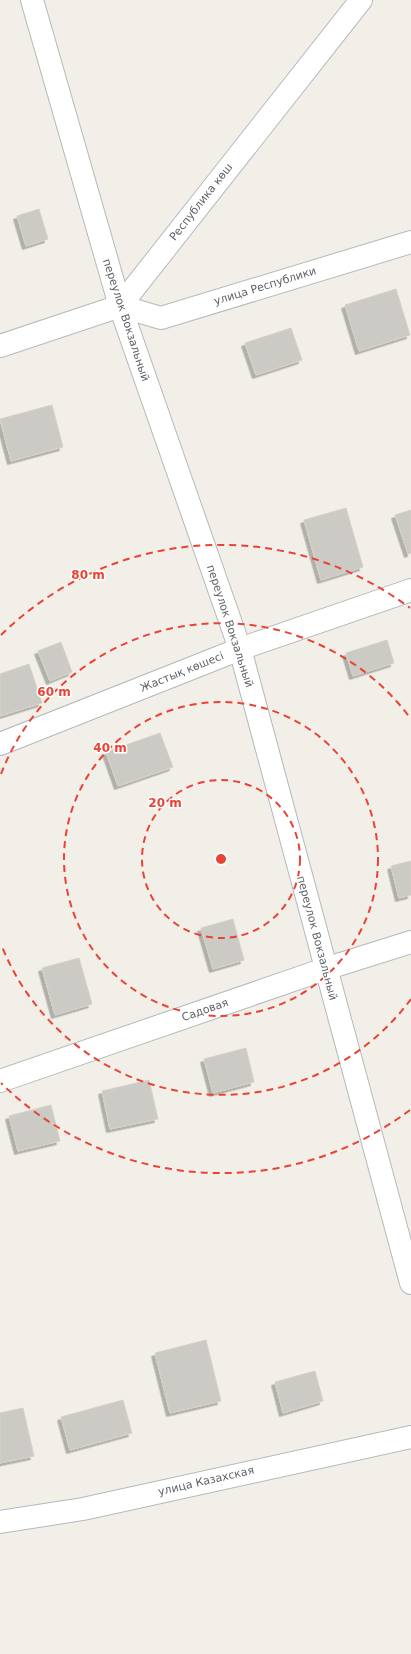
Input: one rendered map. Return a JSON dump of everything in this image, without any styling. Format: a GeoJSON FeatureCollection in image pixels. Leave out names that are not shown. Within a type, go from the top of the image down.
{"type":"FeatureCollection","features":[{"type":"Feature","properties":{"kind":"street","name":"переулок Вокзальный"},"geometry":{"type":"LineString","coordinates":[[32,0],[120,306],[240,650],[411,1283]]}},
{"type":"Feature","properties":{"kind":"street","name":"Республика көш"},"geometry":{"type":"LineString","coordinates":[[120,306],[361,0]]}},
{"type":"Feature","properties":{"kind":"street","name":"улица Республики"},"geometry":{"type":"LineString","coordinates":[[120,306],[161,318],[411,242]]}},
{"type":"Feature","properties":{"kind":"street"},"geometry":{"type":"LineString","coordinates":[[0,346],[120,306]]}},
{"type":"Feature","properties":{"kind":"street","name":"Жастық көшесі"},"geometry":{"type":"LineString","coordinates":[[0,744],[240,650],[411,590]]}},
{"type":"Feature","properties":{"kind":"street","name":"Садовая"},"geometry":{"type":"LineString","coordinates":[[0,1081],[325,969],[411,942]]}},
{"type":"Feature","properties":{"kind":"street","name":"улица Казахская"},"geometry":{"type":"LineString","coordinates":[[0,1522],[83,1509],[411,1437]]}},
{"type":"Feature","properties":{"kind":"building"},"geometry":{"type":"Polygon","coordinates":[[[39,209],[48,239],[26,246],[17,216],[39,209]]]}},
{"type":"Feature","properties":{"kind":"building"},"geometry":{"type":"Polygon","coordinates":[[[396,289],[410,335],[359,351],[345,305],[396,289]]]}},
{"type":"Feature","properties":{"kind":"building"},"geometry":{"type":"Polygon","coordinates":[[[291,328],[302,360],[256,375],[245,343],[291,328]]]}},
{"type":"Feature","properties":{"kind":"building"},"geometry":{"type":"Polygon","coordinates":[[[52,405],[63,447],[11,461],[0,419],[52,405]]]}},
{"type":"Feature","properties":{"kind":"building"},"geometry":{"type":"Polygon","coordinates":[[[346,508],[363,567],[321,580],[304,520],[346,508]]]}},
{"type":"Feature","properties":{"kind":"building"},"geometry":{"type":"Polygon","coordinates":[[[411,510],[411,553],[408,554],[395,515],[411,510]]]}},
{"type":"Feature","properties":{"kind":"building"},"geometry":{"type":"Polygon","coordinates":[[[387,640],[394,663],[353,676],[346,653],[387,640]]]}},
{"type":"Feature","properties":{"kind":"building"},"geometry":{"type":"Polygon","coordinates":[[[61,642],[72,672],[50,681],[38,651],[61,642]]]}},
{"type":"Feature","properties":{"kind":"building"},"geometry":{"type":"Polygon","coordinates":[[[29,664],[42,703],[0,716],[0,674],[29,664]]]}},
{"type":"Feature","properties":{"kind":"building"},"geometry":{"type":"Polygon","coordinates":[[[160,733],[173,767],[118,786],[106,752],[160,733]]]}},
{"type":"Feature","properties":{"kind":"building"},"geometry":{"type":"Polygon","coordinates":[[[411,861],[411,895],[399,898],[391,866],[411,861]]]}},
{"type":"Feature","properties":{"kind":"building"},"geometry":{"type":"Polygon","coordinates":[[[233,919],[244,960],[213,969],[201,928],[233,919]]]}},
{"type":"Feature","properties":{"kind":"building"},"geometry":{"type":"Polygon","coordinates":[[[79,958],[92,1004],[55,1015],[42,968],[79,958]]]}},
{"type":"Feature","properties":{"kind":"building"},"geometry":{"type":"Polygon","coordinates":[[[246,1048],[254,1082],[213,1093],[204,1059],[246,1048]]]}},
{"type":"Feature","properties":{"kind":"building"},"geometry":{"type":"Polygon","coordinates":[[[149,1080],[158,1119],[110,1129],[102,1091],[149,1080]]]}},
{"type":"Feature","properties":{"kind":"building"},"geometry":{"type":"Polygon","coordinates":[[[51,1105],[60,1141],[18,1151],[9,1116],[51,1105]]]}},
{"type":"Feature","properties":{"kind":"building"},"geometry":{"type":"Polygon","coordinates":[[[206,1340],[221,1401],[170,1413],[155,1353],[206,1340]]]}},
{"type":"Feature","properties":{"kind":"building"},"geometry":{"type":"Polygon","coordinates":[[[315,1371],[323,1401],[283,1413],[275,1382],[315,1371]]]}},
{"type":"Feature","properties":{"kind":"building"},"geometry":{"type":"Polygon","coordinates":[[[123,1400],[132,1433],[70,1450],[61,1417],[123,1400]]]}},
{"type":"Feature","properties":{"kind":"building"},"geometry":{"type":"Polygon","coordinates":[[[23,1408],[34,1456],[0,1463],[0,1413],[23,1408]]]}}]}
